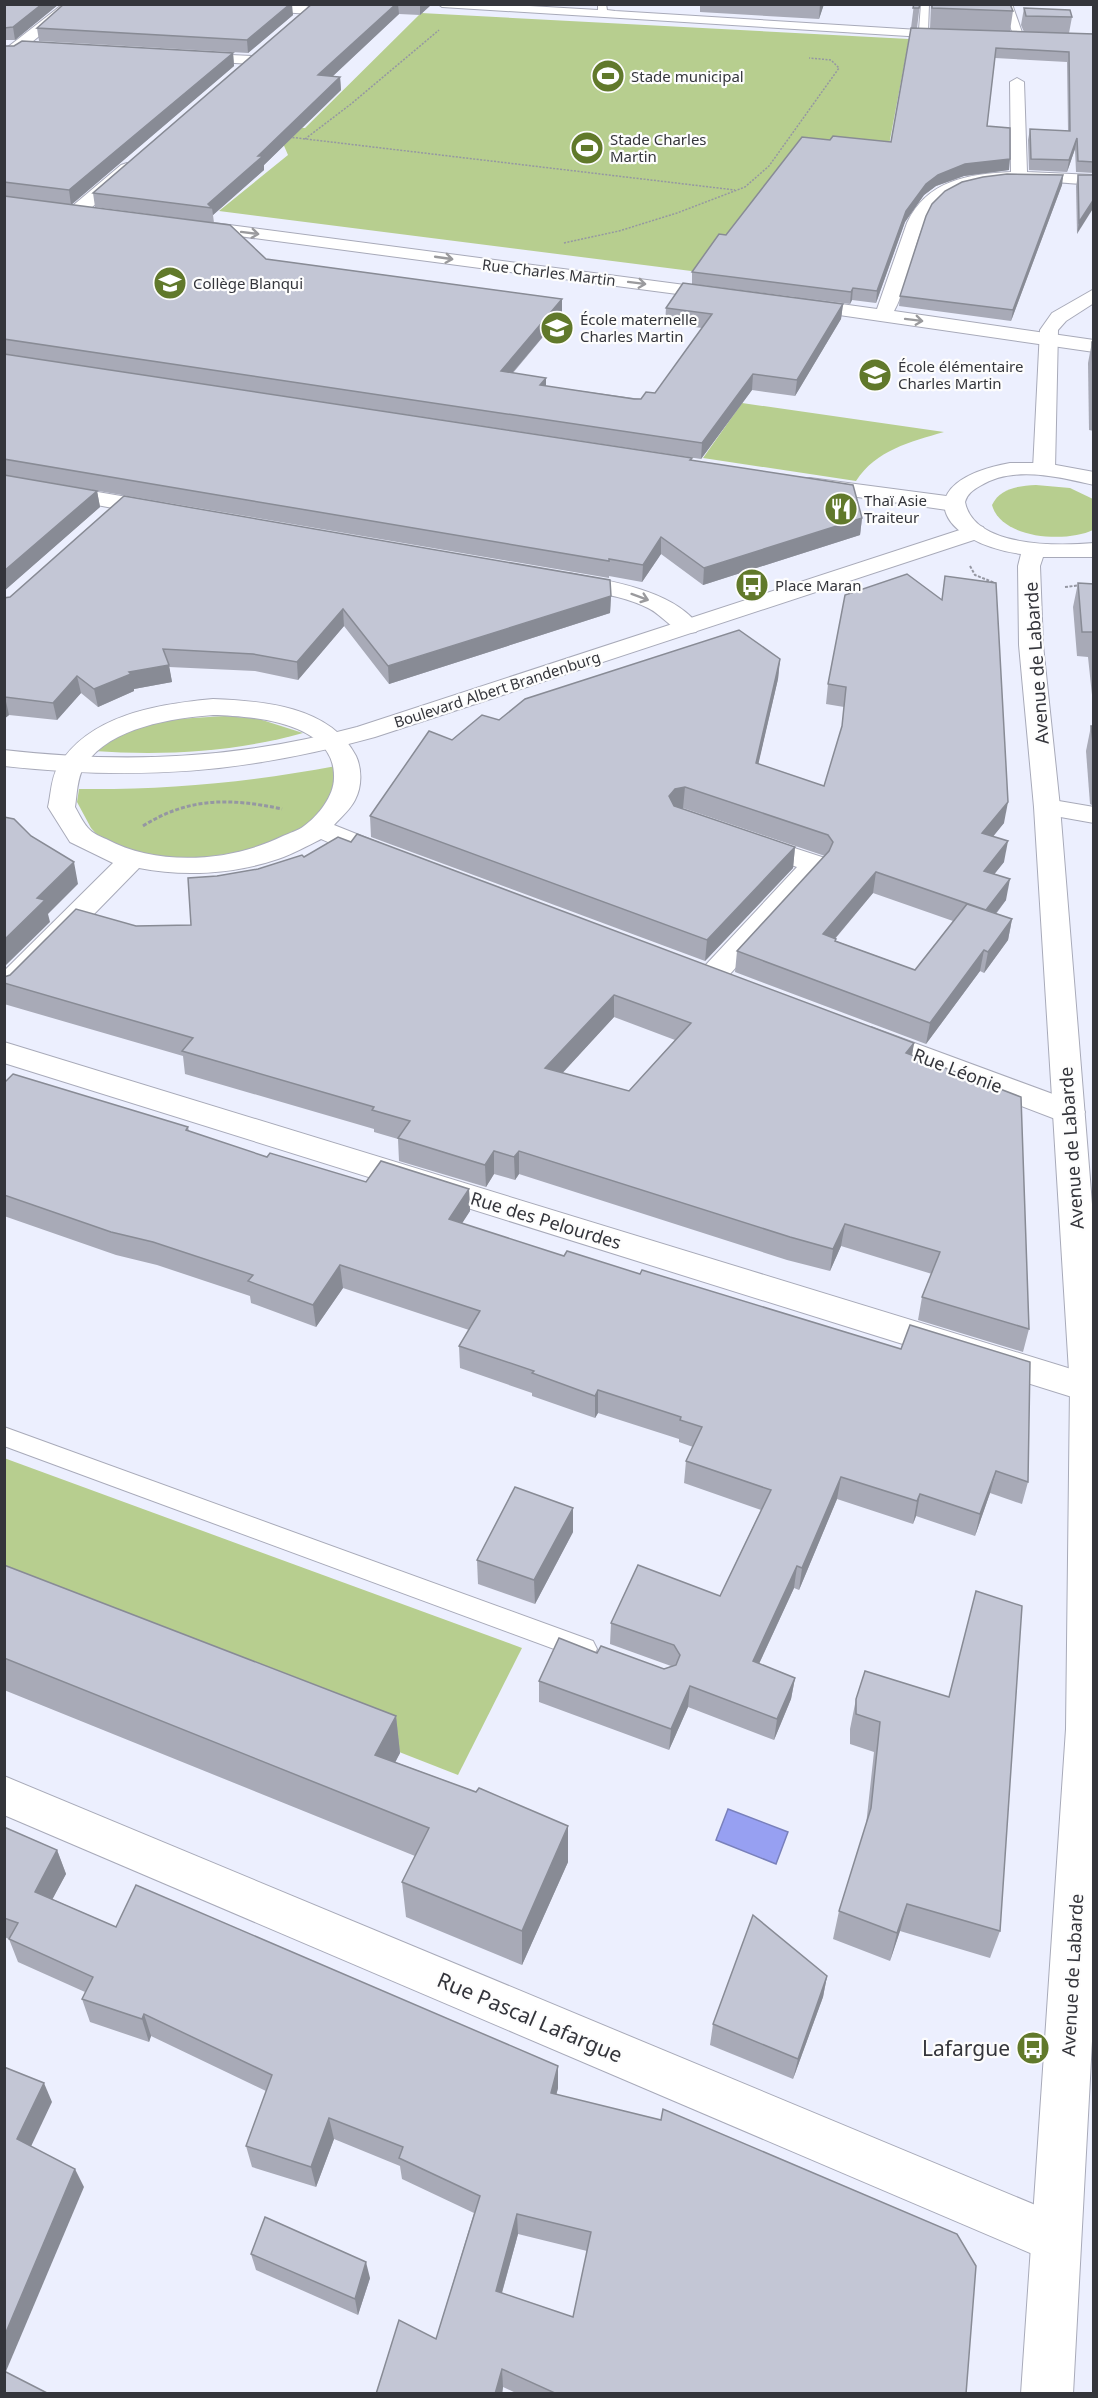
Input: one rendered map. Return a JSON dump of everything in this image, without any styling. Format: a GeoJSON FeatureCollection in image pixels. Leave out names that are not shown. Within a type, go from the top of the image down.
{"type":"FeatureCollection","features":[{"type":"Feature","properties":{"kind":"street"},"geometry":{"type":"LineString","coordinates":[[4,58],[21,47],[72,4]]}},
{"type":"Feature","properties":{"kind":"street"},"geometry":{"type":"LineString","coordinates":[[214,4],[315,7]]}},
{"type":"Feature","properties":{"kind":"street"},"geometry":{"type":"LineString","coordinates":[[295,24],[315,7]]}},
{"type":"Feature","properties":{"kind":"street"},"geometry":{"type":"LineString","coordinates":[[4,46],[41,48]]}},
{"type":"Feature","properties":{"kind":"street"},"geometry":{"type":"LineString","coordinates":[[176,56],[256,57],[236,75]]}},
{"type":"Feature","properties":{"kind":"street"},"geometry":{"type":"LineString","coordinates":[[1017,82],[1021,176]]}},
{"type":"Feature","properties":{"kind":"street"},"geometry":{"type":"LineString","coordinates":[[76,212],[136,160]]}},
{"type":"Feature","properties":{"kind":"street"},"geometry":{"type":"LineString","coordinates":[[882,315],[887,308],[921,210],[935,195],[964,184],[1021,176],[1094,180]]}},
{"type":"Feature","properties":{"kind":"street"},"geometry":{"type":"LineString","coordinates":[[54,209],[96,214]]}},
{"type":"Feature","properties":{"kind":"street","name":"Rue Charles Martin"},"geometry":{"type":"LineString","coordinates":[[171,223],[744,297]]}},
{"type":"Feature","properties":{"kind":"street"},"geometry":{"type":"LineString","coordinates":[[1044,469],[1049,330],[1059,317],[1094,294]]}},
{"type":"Feature","properties":{"kind":"street"},"geometry":{"type":"LineString","coordinates":[[777,302],[1094,346]]}},
{"type":"Feature","properties":{"kind":"street"},"geometry":{"type":"LineString","coordinates":[[1094,479],[1044,469],[1017,469],[991,473],[971,481],[958,491],[954,504],[959,518],[975,532],[1011,547],[1064,553],[1094,550]]}},
{"type":"Feature","properties":{"kind":"street"},"geometry":{"type":"LineString","coordinates":[[4,482],[179,513]]}},
{"type":"Feature","properties":{"kind":"street"},"geometry":{"type":"LineString","coordinates":[[795,482],[954,504]]}},
{"type":"Feature","properties":{"kind":"street"},"geometry":{"type":"LineString","coordinates":[[101,521],[121,503]]}},
{"type":"Feature","properties":{"kind":"street","name":"Boulevard Albert Brandenburg"},"geometry":{"type":"LineString","coordinates":[[4,758],[70,766],[136,768],[202,765],[271,756],[332,742],[975,532]]}},
{"type":"Feature","properties":{"kind":"street","name":"Avenue de Labarde"},"geometry":{"type":"LineString","coordinates":[[1033,551],[1029,566],[1031,645],[1047,807],[1088,1388],[1087,1729],[1047,2394]]}},
{"type":"Feature","properties":{"kind":"street"},"geometry":{"type":"LineString","coordinates":[[549,577],[634,594],[657,603],[688,627]]}},
{"type":"Feature","properties":{"kind":"street"},"geometry":{"type":"LineString","coordinates":[[242,707],[270,711],[295,719],[316,729],[332,742],[344,760],[348,779],[345,793],[338,807],[318,828],[294,843],[265,855],[232,863],[186,867],[131,860],[102,850],[74,830],[64,815],[60,798],[62,782],[70,766],[85,750],[104,736],[128,724],[184,709],[242,707]]}},
{"type":"Feature","properties":{"kind":"street"},"geometry":{"type":"LineString","coordinates":[[1047,807],[1094,815]]}},
{"type":"Feature","properties":{"kind":"street"},"geometry":{"type":"LineString","coordinates":[[318,828],[404,862]]}},
{"type":"Feature","properties":{"kind":"street"},"geometry":{"type":"LineString","coordinates":[[712,977],[815,864],[727,834]]}},
{"type":"Feature","properties":{"kind":"street"},"geometry":{"type":"LineString","coordinates":[[4,989],[131,860]]}},
{"type":"Feature","properties":{"kind":"street","name":"Rue Léonie"},"geometry":{"type":"LineString","coordinates":[[845,1028],[1069,1112]]}},
{"type":"Feature","properties":{"kind":"street","name":"Rue des Pelourdes"},"geometry":{"type":"LineString","coordinates":[[4,1052],[1088,1388]]}},
{"type":"Feature","properties":{"kind":"street","name":"Rue Pascal Lafargue"},"geometry":{"type":"LineString","coordinates":[[4,1795],[1056,2239]]}},
{"type":"Feature","properties":{"kind":"lane"},"geometry":{"type":"LineString","coordinates":[[442,4],[948,35]]}},
{"type":"Feature","properties":{"kind":"lane"},"geometry":{"type":"LineString","coordinates":[[602,4],[603,12],[615,14]]}},
{"type":"Feature","properties":{"kind":"lane"},"geometry":{"type":"LineString","coordinates":[[924,34],[922,24],[925,4]]}},
{"type":"Feature","properties":{"kind":"lane"},"geometry":{"type":"LineString","coordinates":[[1007,4],[1023,38],[1007,38]]}},
{"type":"Feature","properties":{"kind":"lane"},"geometry":{"type":"LineString","coordinates":[[4,1436],[607,1657]]}},
{"type":"Feature","properties":{"kind":"path"},"geometry":{"type":"LineString","coordinates":[[305,139],[351,105],[443,27]]}},
{"type":"Feature","properties":{"kind":"path"},"geometry":{"type":"LineString","coordinates":[[527,269],[543,252],[562,243],[619,231],[677,213],[745,187],[769,166],[839,68],[838,64],[831,60],[809,57]]}},
{"type":"Feature","properties":{"kind":"path"},"geometry":{"type":"LineString","coordinates":[[282,136],[736,190]]}},
{"type":"Feature","properties":{"kind":"path"},"geometry":{"type":"LineString","coordinates":[[968,560],[975,575],[998,584]]}},
{"type":"Feature","properties":{"kind":"path"},"geometry":{"type":"LineString","coordinates":[[1062,588],[1088,584]]}},
{"type":"Feature","properties":{"kind":"path"},"geometry":{"type":"LineString","coordinates":[[146,830],[140,828],[167,812],[214,802],[248,803],[283,809]]}},
{"type":"Feature","properties":{"kind":"path"},"geometry":{"type":"LineString","coordinates":[[273,813],[283,809],[311,806],[338,807]]}},
{"type":"Feature","properties":{"kind":"green space","name":"Stade Charles Martin"},"geometry":{"type":"Polygon","coordinates":[[[421,13],[909,39],[886,161],[762,280],[219,211],[288,155],[282,141],[222,123],[305,128],[421,13]]]}},
{"type":"Feature","properties":{"kind":"green space"},"geometry":{"type":"Polygon","coordinates":[[[742,403],[944,432],[906,444],[884,455],[864,470],[856,481],[703,458],[742,403]]]}},
{"type":"Feature","properties":{"kind":"green space"},"geometry":{"type":"Polygon","coordinates":[[[1036,485],[1070,488],[1093,499],[1093,530],[1067,536],[1036,535],[1008,525],[998,516],[992,505],[995,499],[1005,491],[1016,487],[1036,485]]]}},
{"type":"Feature","properties":{"kind":"green space"},"geometry":{"type":"Polygon","coordinates":[[[225,716],[259,719],[303,733],[252,745],[199,751],[147,753],[94,751],[129,728],[177,719],[225,716]]]}},
{"type":"Feature","properties":{"kind":"green space"},"geometry":{"type":"Polygon","coordinates":[[[336,766],[335,783],[328,806],[293,835],[239,852],[206,857],[143,858],[99,837],[91,828],[77,802],[79,789],[208,784],[336,766]]]}},
{"type":"Feature","properties":{"kind":"green space"},"geometry":{"type":"Polygon","coordinates":[[[4,1458],[522,1648],[458,1775],[5,1598],[4,1458]]]}},
{"type":"Feature","properties":{"kind":"water"},"geometry":{"type":"Polygon","coordinates":[[[728,1809],[788,1832],[776,1864],[716,1840],[728,1809]]]}},
{"type":"Feature","properties":{"kind":"building"},"geometry":{"type":"Polygon","coordinates":[[[4,4],[42,4],[13,27],[4,28],[4,4]]]}},
{"type":"Feature","properties":{"kind":"building"},"geometry":{"type":"Polygon","coordinates":[[[64,4],[290,4],[247,40],[37,28],[64,4]]]}},
{"type":"Feature","properties":{"kind":"building"},"geometry":{"type":"Polygon","coordinates":[[[312,4],[396,4],[318,75],[340,77],[258,156],[263,156],[208,204],[212,208],[93,193],[312,4]]]}},
{"type":"Feature","properties":{"kind":"building"},"geometry":{"type":"Polygon","coordinates":[[[914,4],[920,4],[919,8],[913,8],[914,4]]]}},
{"type":"Feature","properties":{"kind":"building"},"geometry":{"type":"Polygon","coordinates":[[[932,4],[1010,4],[1013,11],[932,8],[932,4]]]}},
{"type":"Feature","properties":{"kind":"building"},"geometry":{"type":"Polygon","coordinates":[[[1024,8],[1070,10],[1072,17],[1026,16],[1024,8]]]}},
{"type":"Feature","properties":{"kind":"building"},"geometry":{"type":"Polygon","coordinates":[[[911,28],[1094,34],[1094,162],[1078,161],[1077,138],[1069,160],[1031,159],[1030,129],[1070,131],[1069,52],[996,48],[987,126],[1010,128],[1010,159],[965,164],[938,175],[926,184],[906,211],[877,291],[853,288],[851,292],[692,272],[719,234],[726,235],[802,137],[830,140],[833,136],[891,142],[911,28]]]}},
{"type":"Feature","properties":{"kind":"building"},"geometry":{"type":"Polygon","coordinates":[[[22,41],[233,53],[69,190],[4,182],[4,46],[14,46],[22,41]]]}},
{"type":"Feature","properties":{"kind":"building"},"geometry":{"type":"Polygon","coordinates":[[[1007,174],[1063,175],[1013,310],[900,296],[932,204],[945,191],[962,182],[1007,174]]]}},
{"type":"Feature","properties":{"kind":"building"},"geometry":{"type":"Polygon","coordinates":[[[1078,175],[1094,175],[1094,199],[1079,222],[1078,175]]]}},
{"type":"Feature","properties":{"kind":"building"},"geometry":{"type":"Polygon","coordinates":[[[4,196],[230,225],[266,259],[562,299],[501,371],[546,378],[540,385],[634,399],[641,399],[646,392],[655,393],[712,314],[666,308],[683,283],[843,304],[797,380],[753,374],[702,443],[4,339],[4,196]]]}},
{"type":"Feature","properties":{"kind":"building"},"geometry":{"type":"Polygon","coordinates":[[[1092,342],[1094,342],[1094,401],[1092,342]]]}},
{"type":"Feature","properties":{"kind":"building"},"geometry":{"type":"Polygon","coordinates":[[[4,354],[692,458],[690,460],[853,485],[862,518],[704,568],[661,537],[643,565],[4,459],[4,354]]]}},
{"type":"Feature","properties":{"kind":"building"},"geometry":{"type":"Polygon","coordinates":[[[4,475],[97,491],[4,571],[4,475]]]}},
{"type":"Feature","properties":{"kind":"building"},"geometry":{"type":"Polygon","coordinates":[[[124,496],[610,580],[611,596],[388,666],[343,609],[297,662],[253,654],[163,649],[169,665],[129,672],[131,674],[94,689],[77,676],[53,703],[4,698],[4,598],[10,597],[124,496]]]}},
{"type":"Feature","properties":{"kind":"building"},"geometry":{"type":"Polygon","coordinates":[[[907,574],[942,600],[945,576],[996,583],[1008,802],[982,833],[1008,841],[984,871],[1010,879],[986,910],[876,872],[823,934],[836,939],[835,941],[915,970],[967,904],[1012,919],[988,952],[984,950],[930,1023],[737,951],[829,851],[833,842],[828,835],[685,787],[675,789],[669,796],[674,806],[795,847],[707,940],[370,816],[429,731],[452,740],[482,715],[499,720],[525,699],[739,630],[780,659],[756,763],[824,786],[842,726],[846,687],[828,684],[845,595],[907,574]]]}},
{"type":"Feature","properties":{"kind":"building"},"geometry":{"type":"Polygon","coordinates":[[[1078,583],[1094,584],[1094,639],[1093,632],[1082,632],[1078,583]]]}},
{"type":"Feature","properties":{"kind":"building"},"geometry":{"type":"Polygon","coordinates":[[[1091,726],[1094,726],[1094,751],[1091,726]]]}},
{"type":"Feature","properties":{"kind":"building"},"geometry":{"type":"Polygon","coordinates":[[[4,817],[14,819],[31,836],[74,862],[37,898],[45,900],[4,940],[4,817]]]}},
{"type":"Feature","properties":{"kind":"building"},"geometry":{"type":"Polygon","coordinates":[[[357,834],[914,1043],[906,1053],[1021,1097],[1029,1329],[922,1297],[940,1252],[845,1224],[833,1249],[519,1151],[514,1157],[494,1151],[485,1165],[398,1138],[410,1121],[372,1110],[374,1107],[182,1051],[193,1038],[4,983],[4,977],[10,975],[76,909],[136,926],[191,925],[188,878],[258,869],[302,855],[304,857],[338,837],[351,842],[357,834]],[[614,995],[545,1068],[629,1091],[691,1023],[614,995]]]}},
{"type":"Feature","properties":{"kind":"building"},"geometry":{"type":"Polygon","coordinates":[[[13,1074],[188,1127],[186,1130],[267,1157],[270,1153],[366,1182],[381,1161],[469,1189],[449,1219],[564,1256],[567,1251],[640,1274],[642,1270],[901,1349],[910,1325],[1030,1362],[1028,1482],[996,1471],[980,1514],[920,1494],[917,1501],[841,1477],[802,1568],[797,1566],[753,1661],[795,1678],[777,1719],[690,1686],[671,1729],[539,1681],[559,1638],[597,1653],[601,1646],[664,1669],[676,1665],[680,1655],[674,1645],[611,1623],[638,1565],[720,1596],[771,1490],[686,1461],[702,1427],[680,1420],[681,1417],[598,1390],[595,1396],[532,1373],[534,1371],[459,1346],[480,1311],[340,1265],[313,1305],[248,1281],[253,1275],[153,1242],[111,1232],[4,1195],[4,1083],[13,1074]]]}},
{"type":"Feature","properties":{"kind":"building"},"geometry":{"type":"Polygon","coordinates":[[[515,1487],[573,1508],[534,1580],[477,1560],[515,1487]]]}},
{"type":"Feature","properties":{"kind":"building"},"geometry":{"type":"Polygon","coordinates":[[[4,1565],[396,1716],[375,1755],[476,1792],[479,1788],[568,1826],[522,1931],[402,1882],[429,1828],[4,1658],[4,1565]]]}},
{"type":"Feature","properties":{"kind":"building"},"geometry":{"type":"Polygon","coordinates":[[[976,1591],[1022,1606],[1000,1931],[907,1904],[897,1933],[839,1911],[871,1808],[880,1722],[856,1714],[856,1699],[865,1671],[949,1697],[976,1591]]]}},
{"type":"Feature","properties":{"kind":"building"},"geometry":{"type":"Polygon","coordinates":[[[4,1827],[57,1850],[35,1892],[116,1927],[136,1885],[558,2066],[551,2093],[661,2120],[663,2109],[957,2234],[976,2266],[966,2394],[557,2394],[502,2369],[495,2394],[376,2394],[399,2320],[436,2339],[480,2196],[399,2158],[403,2147],[329,2118],[311,2167],[246,2146],[272,2075],[144,2014],[142,2019],[82,1999],[93,1977],[9,1939],[18,1923],[4,1918],[4,1827]],[[517,2214],[496,2291],[573,2317],[591,2232],[517,2214]]]}},
{"type":"Feature","properties":{"kind":"building"},"geometry":{"type":"Polygon","coordinates":[[[753,1915],[827,1976],[798,2059],[713,2024],[753,1915]]]}},
{"type":"Feature","properties":{"kind":"building"},"geometry":{"type":"Polygon","coordinates":[[[4,2067],[44,2083],[17,2139],[75,2169],[4,2337],[4,2067]]]}},
{"type":"Feature","properties":{"kind":"building"},"geometry":{"type":"Polygon","coordinates":[[[265,2217],[366,2262],[355,2299],[251,2254],[265,2217]]]}},
{"type":"Feature","properties":{"kind":"building"},"geometry":{"type":"Polygon","coordinates":[[[4,2371],[49,2394],[4,2394],[4,2371]]]}},
{"type":"Feature","properties":{"kind":"place","name":"Stade municipal"},"geometry":{"type":"Point","coordinates":[608,76]}},
{"type":"Feature","properties":{"kind":"place","name":"Stade Charles Martin"},"geometry":{"type":"Point","coordinates":[587,148]}},
{"type":"Feature","properties":{"kind":"place","name":"Collège Blanqui"},"geometry":{"type":"Point","coordinates":[170,283]}},
{"type":"Feature","properties":{"kind":"place","name":"École maternelle Charles Martin"},"geometry":{"type":"Point","coordinates":[557,328]}},
{"type":"Feature","properties":{"kind":"place","name":"École élémentaire Charles Martin"},"geometry":{"type":"Point","coordinates":[875,375]}},
{"type":"Feature","properties":{"kind":"place","name":"Thaï Asie Traiteur"},"geometry":{"type":"Point","coordinates":[841,509]}},
{"type":"Feature","properties":{"kind":"place","name":"Place Maran"},"geometry":{"type":"Point","coordinates":[752,585]}},
{"type":"Feature","properties":{"kind":"place","name":"Lafargue"},"geometry":{"type":"Point","coordinates":[1033,2048]}}]}
